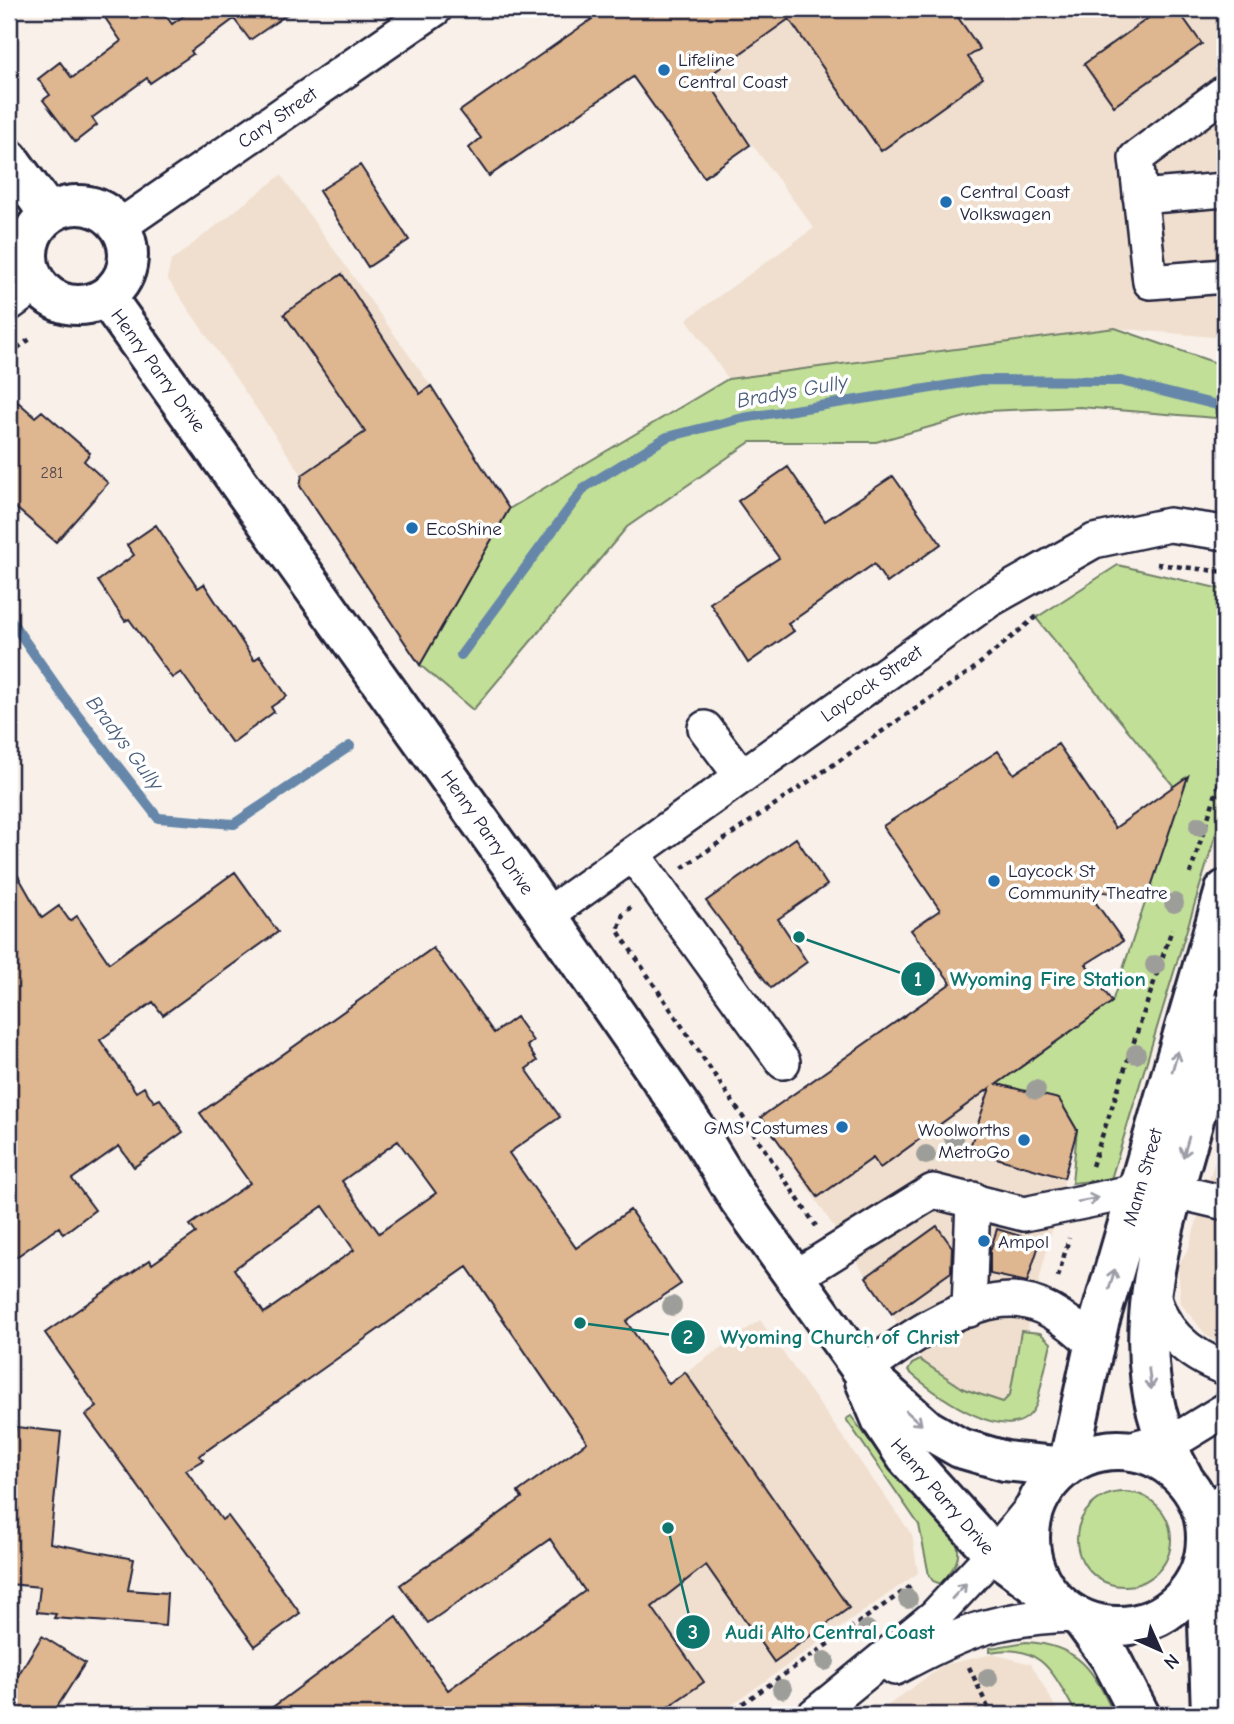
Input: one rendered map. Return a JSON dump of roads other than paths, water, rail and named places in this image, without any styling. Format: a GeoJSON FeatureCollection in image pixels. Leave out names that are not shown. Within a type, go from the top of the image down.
{"type":"FeatureCollection","features":[{"type":"Feature","properties":{"kind":"main road"},"geometry":{"type":"LineString","coordinates":[[9,159],[49,215]]}},
{"type":"Feature","properties":{"kind":"main road"},"geometry":{"type":"LineString","coordinates":[[78,205],[94,208],[120,226],[128,257],[118,286],[106,297],[92,304],[61,302],[23,294],[30,270],[28,254],[38,226],[49,215],[63,207],[78,205]]}},
{"type":"Feature","properties":{"kind":"main road","name":"Henry Parry Drive"},"geometry":{"type":"LineString","coordinates":[[106,297],[547,915],[863,1372],[927,1429],[960,1448],[1005,1461],[1067,1466]]}},
{"type":"Feature","properties":{"kind":"main road","name":"Mann Street"},"geometry":{"type":"LineString","coordinates":[[1183,1477],[1165,1442],[1149,1376],[1147,1324],[1155,1191],[1225,890]]}},
{"type":"Feature","properties":{"kind":"main road","name":"Mann Street"},"geometry":{"type":"LineString","coordinates":[[1067,1466],[1094,1345],[1225,1011]]}},
{"type":"Feature","properties":{"kind":"main road","name":"Henry Parry Drive"},"geometry":{"type":"LineString","coordinates":[[863,1372],[867,1393],[894,1443],[993,1553],[1070,1610]]}},
{"type":"Feature","properties":{"kind":"main road"},"geometry":{"type":"LineString","coordinates":[[1140,1715],[1116,1667],[1037,1572],[1030,1543],[1039,1499],[1067,1466],[1095,1453],[1125,1450],[1150,1455],[1183,1477],[1201,1507],[1206,1535],[1211,1715]]}},
{"type":"Feature","properties":{"kind":"main road"},"geometry":{"type":"LineString","coordinates":[[1070,1610],[1124,1626],[1164,1613],[1177,1604],[1195,1582],[1206,1535]]}},
{"type":"Feature","properties":{"kind":"street","name":"Cary Street"},"geometry":{"type":"LineString","coordinates":[[120,226],[435,9]]}},
{"type":"Feature","properties":{"kind":"street"},"geometry":{"type":"LineString","coordinates":[[1225,92],[1136,158],[1150,282],[1225,276]]}},
{"type":"Feature","properties":{"kind":"street"},"geometry":{"type":"LineString","coordinates":[[1140,197],[1225,190]]}},
{"type":"Feature","properties":{"kind":"street","name":"Laycock Street"},"geometry":{"type":"LineString","coordinates":[[547,915],[988,601],[1094,541],[1169,525],[1225,533]]}},
{"type":"Feature","properties":{"kind":"street"},"geometry":{"type":"LineString","coordinates":[[705,727],[741,776]]}},
{"type":"Feature","properties":{"kind":"street"},"geometry":{"type":"LineString","coordinates":[[633,854],[783,1062]]}},
{"type":"Feature","properties":{"kind":"street"},"geometry":{"type":"LineString","coordinates":[[795,1277],[933,1191],[1024,1214],[1080,1201],[1155,1191],[1225,1203]]}},
{"type":"Feature","properties":{"kind":"street"},"geometry":{"type":"LineString","coordinates":[[969,1310],[973,1199]]}},
{"type":"Feature","properties":{"kind":"street"},"geometry":{"type":"LineString","coordinates":[[1151,1287],[1160,1314],[1179,1341],[1193,1353],[1225,1368]]}},
{"type":"Feature","properties":{"kind":"street"},"geometry":{"type":"LineString","coordinates":[[863,1372],[907,1339],[969,1310],[1011,1300],[1047,1310],[1071,1323],[1094,1345]]}},
{"type":"Feature","properties":{"kind":"street"},"geometry":{"type":"LineString","coordinates":[[1125,1450],[1165,1442],[1205,1424],[1225,1410]]}},
{"type":"Feature","properties":{"kind":"street"},"geometry":{"type":"LineString","coordinates":[[815,1715],[935,1616],[1039,1499]]}},
{"type":"Feature","properties":{"kind":"street"},"geometry":{"type":"LineString","coordinates":[[1206,1535],[1225,1499]]}},
{"type":"Feature","properties":{"kind":"street"},"geometry":{"type":"LineString","coordinates":[[815,1715],[919,1655],[968,1632],[1005,1620],[1070,1610]]}},
{"type":"Feature","properties":{"kind":"waterway","name":"Bradys Gully"},"geometry":{"type":"LineString","coordinates":[[461,655],[585,487],[667,437],[743,418],[982,380],[1121,381],[1225,407]]}},
{"type":"Feature","properties":{"kind":"waterway","name":"Bradys Gully"},"geometry":{"type":"LineString","coordinates":[[9,618],[64,697],[158,818],[234,824],[350,746]]}},
{"type":"Feature","properties":{"kind":"place","name":"Lifeline Central Coast"},"geometry":{"type":"Point","coordinates":[664,70]}},
{"type":"Feature","properties":{"kind":"place","name":"Central Coast Volkswagen"},"geometry":{"type":"Point","coordinates":[946,202]}},
{"type":"Feature","properties":{"kind":"place","name":"EcoShine"},"geometry":{"type":"Point","coordinates":[412,528]}},
{"type":"Feature","properties":{"kind":"place","name":"Laycock St Community Theatre"},"geometry":{"type":"Point","coordinates":[994,881]}},
{"type":"Feature","properties":{"kind":"place","name":"Wyoming Fire Station"},"geometry":{"type":"Point","coordinates":[799,937]}},
{"type":"Feature","properties":{"kind":"place","name":"GMS Costumes"},"geometry":{"type":"Point","coordinates":[842,1127]}},
{"type":"Feature","properties":{"kind":"place","name":"Woolworths MetroGo"},"geometry":{"type":"Point","coordinates":[1024,1140]}},
{"type":"Feature","properties":{"kind":"place","name":"Ampol"},"geometry":{"type":"Point","coordinates":[984,1241]}},
{"type":"Feature","properties":{"kind":"place","name":"Wyoming Church of Christ"},"geometry":{"type":"Point","coordinates":[580,1323]}},
{"type":"Feature","properties":{"kind":"place","name":"Audi Alto Central Coast"},"geometry":{"type":"Point","coordinates":[668,1528]}}]}
